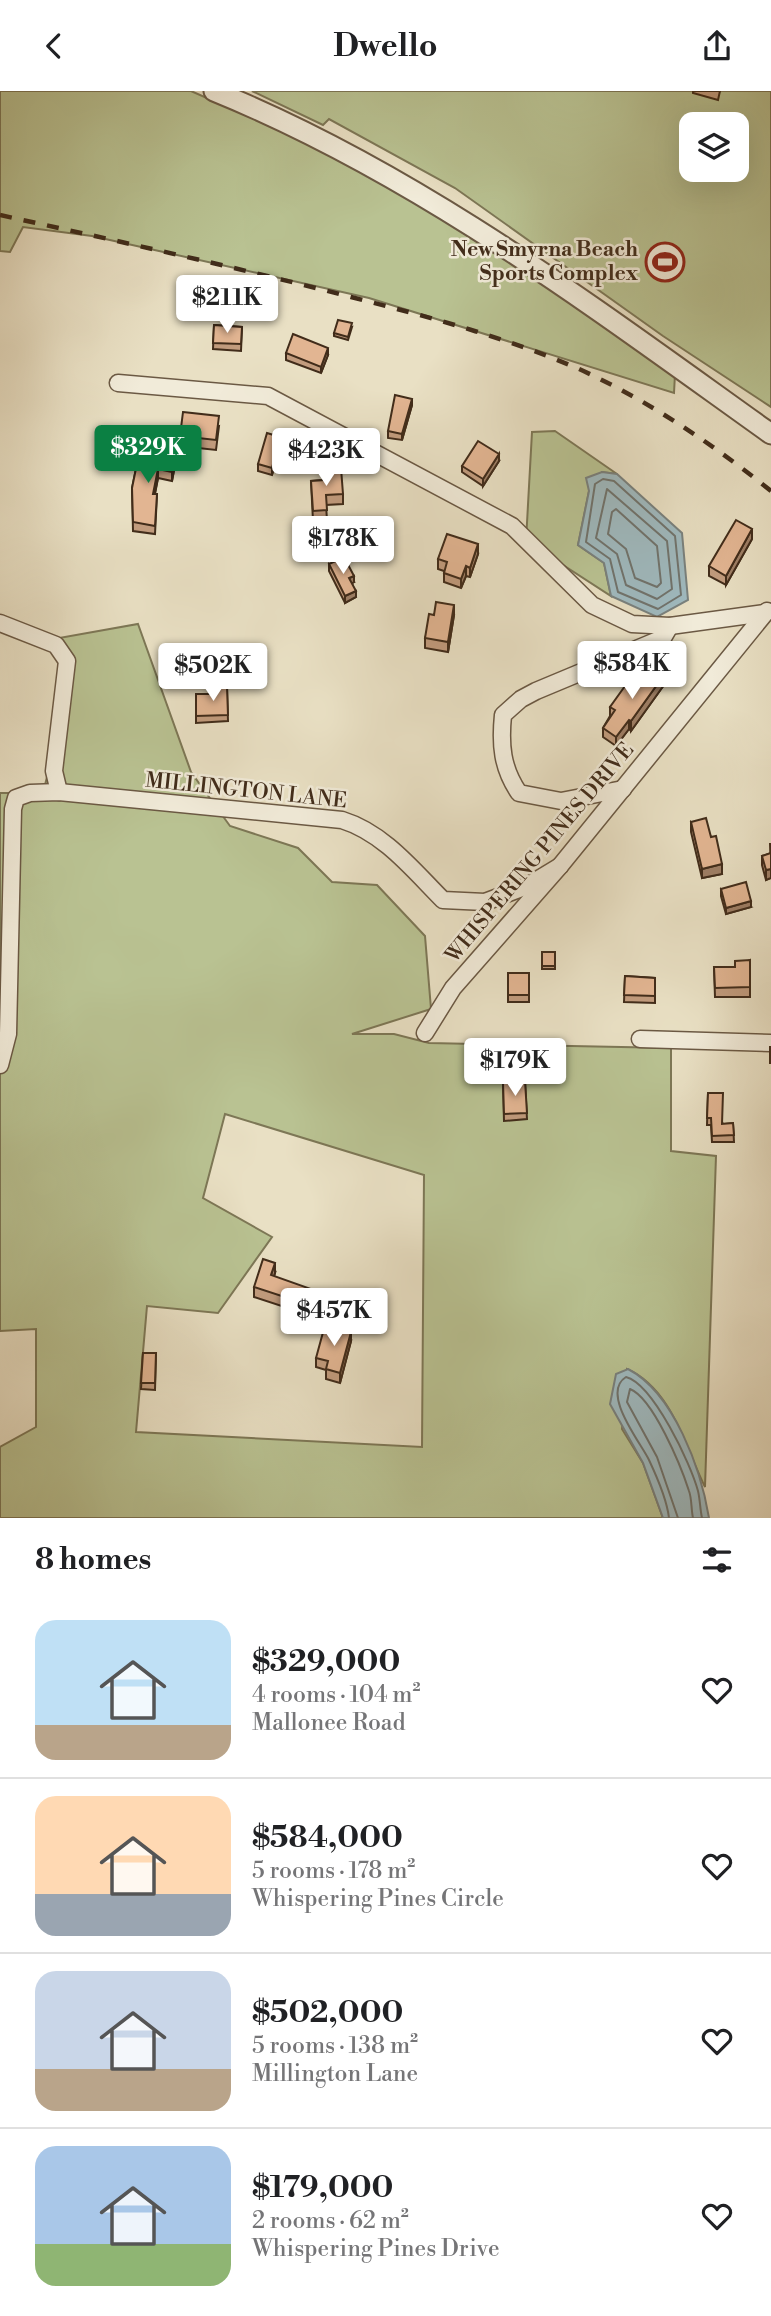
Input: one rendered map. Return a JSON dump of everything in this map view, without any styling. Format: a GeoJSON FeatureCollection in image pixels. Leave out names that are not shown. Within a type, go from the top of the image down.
{"type":"FeatureCollection","features":[{"type":"Feature","properties":{"kind":"street"},"geometry":{"type":"LineString","coordinates":[[214,91],[279,117],[446,209],[590,305],[771,434]]}},
{"type":"Feature","properties":{"kind":"street"},"geometry":{"type":"LineString","coordinates":[[118,383],[268,396],[512,526],[593,605],[632,624],[670,626],[768,609]]}},
{"type":"Feature","properties":{"kind":"street","name":"WHISPERING PINES DRIVE"},"geometry":{"type":"LineString","coordinates":[[425,1033],[453,988],[560,866],[768,609]]}},
{"type":"Feature","properties":{"kind":"street"},"geometry":{"type":"LineString","coordinates":[[0,623],[56,645],[62,649],[67,661],[68,678],[54,771],[59,792]]}},
{"type":"Feature","properties":{"kind":"street"},"geometry":{"type":"LineString","coordinates":[[623,789],[561,801],[519,793],[510,780],[500,748],[503,715],[536,691],[663,638],[670,626]]}},
{"type":"Feature","properties":{"kind":"street","name":"MILLINGTON LANE"},"geometry":{"type":"LineString","coordinates":[[0,1065],[8,1034],[13,809],[16,798],[30,793],[59,792],[342,820],[359,825],[382,841],[443,900],[485,902],[527,885],[560,866]]}},
{"type":"Feature","properties":{"kind":"street"},"geometry":{"type":"LineString","coordinates":[[640,1039],[771,1043]]}},
{"type":"Feature","properties":{"kind":"green space"},"geometry":{"type":"Polygon","coordinates":[[[0,91],[191,91],[318,147],[443,216],[675,374],[674,393],[369,298],[92,236],[23,227],[10,252],[0,251],[0,91]]]}},
{"type":"Feature","properties":{"kind":"green space","name":"New Smyrna Beach Sports Complex"},"geometry":{"type":"Polygon","coordinates":[[[252,91],[771,91],[771,407],[663,336],[455,188],[329,119],[323,125],[252,91]]]}},
{"type":"Feature","properties":{"kind":"green space"},"geometry":{"type":"Polygon","coordinates":[[[555,431],[617,474],[602,472],[589,491],[578,545],[604,563],[611,596],[526,541],[532,432],[555,431]]]}},
{"type":"Feature","properties":{"kind":"green space"},"geometry":{"type":"Polygon","coordinates":[[[138,624],[191,772],[230,826],[298,848],[332,882],[377,885],[425,936],[431,1009],[352,1034],[394,1034],[429,1043],[671,1048],[671,1151],[716,1156],[705,1487],[666,1405],[642,1378],[627,1369],[622,1429],[643,1463],[663,1518],[0,1518],[0,1447],[36,1427],[36,1329],[0,1331],[0,793],[43,793],[66,701],[59,638],[138,624]],[[225,1114],[203,1198],[272,1237],[218,1313],[147,1306],[136,1432],[422,1447],[424,1175],[225,1114]]]}},
{"type":"Feature","properties":{"kind":"water"},"geometry":{"type":"Polygon","coordinates":[[[602,472],[617,474],[682,533],[688,600],[657,617],[611,596],[604,563],[578,545],[589,491],[586,478],[602,472]]]}},
{"type":"Feature","properties":{"kind":"water"},"geometry":{"type":"Polygon","coordinates":[[[628,1369],[644,1380],[659,1396],[683,1434],[699,1477],[709,1518],[663,1518],[643,1463],[610,1404],[616,1374],[628,1369]]]}},
{"type":"Feature","properties":{"kind":"building"},"geometry":{"type":"Polygon","coordinates":[[[338,320],[352,323],[348,337],[334,333],[338,320]]]}},
{"type":"Feature","properties":{"kind":"building"},"geometry":{"type":"Polygon","coordinates":[[[214,325],[242,327],[241,344],[213,343],[214,325]]]}},
{"type":"Feature","properties":{"kind":"building"},"geometry":{"type":"Polygon","coordinates":[[[293,334],[328,348],[321,367],[286,353],[293,334]]]}},
{"type":"Feature","properties":{"kind":"building"},"geometry":{"type":"Polygon","coordinates":[[[395,395],[412,399],[402,434],[388,431],[395,395]]]}},
{"type":"Feature","properties":{"kind":"building"},"geometry":{"type":"Polygon","coordinates":[[[183,412],[219,416],[216,440],[180,436],[183,412]]]}},
{"type":"Feature","properties":{"kind":"building"},"geometry":{"type":"Polygon","coordinates":[[[267,433],[280,437],[272,468],[258,464],[267,433]]]}},
{"type":"Feature","properties":{"kind":"building"},"geometry":{"type":"Polygon","coordinates":[[[478,441],[499,454],[483,479],[462,466],[478,441]]]}},
{"type":"Feature","properties":{"kind":"building"},"geometry":{"type":"Polygon","coordinates":[[[140,449],[175,457],[172,472],[158,469],[153,494],[157,494],[155,526],[133,522],[132,488],[140,449]]]}},
{"type":"Feature","properties":{"kind":"building"},"geometry":{"type":"Polygon","coordinates":[[[341,468],[343,494],[326,495],[327,510],[313,511],[311,481],[324,480],[324,469],[341,468]]]}},
{"type":"Feature","properties":{"kind":"building"},"geometry":{"type":"Polygon","coordinates":[[[736,520],[752,529],[726,576],[709,566],[736,520]]]}},
{"type":"Feature","properties":{"kind":"building"},"geometry":{"type":"Polygon","coordinates":[[[447,534],[478,544],[470,568],[466,566],[461,579],[444,573],[447,562],[438,559],[447,534]]]}},
{"type":"Feature","properties":{"kind":"building"},"geometry":{"type":"Polygon","coordinates":[[[344,557],[354,576],[349,578],[356,591],[345,596],[329,564],[344,557]]]}},
{"type":"Feature","properties":{"kind":"building"},"geometry":{"type":"Polygon","coordinates":[[[436,602],[454,605],[448,642],[425,638],[429,614],[434,615],[436,602]]]}},
{"type":"Feature","properties":{"kind":"building"},"geometry":{"type":"Polygon","coordinates":[[[649,665],[664,675],[616,737],[603,728],[615,710],[610,707],[625,686],[631,690],[649,665]]]}},
{"type":"Feature","properties":{"kind":"building"},"geometry":{"type":"Polygon","coordinates":[[[227,687],[228,715],[196,716],[196,694],[210,694],[210,688],[227,687]]]}},
{"type":"Feature","properties":{"kind":"building"},"geometry":{"type":"Polygon","coordinates":[[[706,818],[711,837],[716,836],[722,864],[702,869],[691,822],[706,818]]]}},
{"type":"Feature","properties":{"kind":"building"},"geometry":{"type":"Polygon","coordinates":[[[771,853],[771,869],[766,870],[762,856],[771,853]]]}},
{"type":"Feature","properties":{"kind":"building"},"geometry":{"type":"Polygon","coordinates":[[[746,882],[751,901],[726,908],[721,889],[746,882]]]}},
{"type":"Feature","properties":{"kind":"building"},"geometry":{"type":"Polygon","coordinates":[[[542,952],[555,952],[555,966],[542,966],[542,952]]]}},
{"type":"Feature","properties":{"kind":"building"},"geometry":{"type":"Polygon","coordinates":[[[750,960],[750,987],[715,988],[714,967],[735,967],[735,961],[750,960]]]}},
{"type":"Feature","properties":{"kind":"building"},"geometry":{"type":"Polygon","coordinates":[[[508,973],[529,973],[529,995],[508,995],[508,973]]]}},
{"type":"Feature","properties":{"kind":"building"},"geometry":{"type":"Polygon","coordinates":[[[625,976],[655,978],[655,996],[624,995],[625,976]]]}},
{"type":"Feature","properties":{"kind":"building"},"geometry":{"type":"Polygon","coordinates":[[[525,1081],[527,1113],[504,1114],[503,1082],[525,1081]]]}},
{"type":"Feature","properties":{"kind":"building"},"geometry":{"type":"Polygon","coordinates":[[[708,1093],[723,1093],[722,1124],[733,1123],[734,1135],[712,1136],[711,1118],[707,1118],[708,1093]]]}},
{"type":"Feature","properties":{"kind":"building"},"geometry":{"type":"Polygon","coordinates":[[[263,1259],[275,1263],[271,1275],[311,1289],[306,1304],[254,1287],[263,1259]]]}},
{"type":"Feature","properties":{"kind":"building"},"geometry":{"type":"Polygon","coordinates":[[[325,1325],[351,1332],[340,1373],[326,1369],[328,1361],[316,1358],[325,1325]]]}},
{"type":"Feature","properties":{"kind":"building"},"geometry":{"type":"Polygon","coordinates":[[[143,1353],[156,1353],[155,1383],[141,1383],[143,1353]]]}},
{"type":"Feature","properties":{"kind":"railway"},"geometry":{"type":"LineString","coordinates":[[0,215],[307,286],[438,320],[523,347],[579,369],[654,409],[726,456],[771,491]]}},
{"type":"Feature","properties":{"kind":"place","name":"New Smyrna Beach Sports Complex"},"geometry":{"type":"Point","coordinates":[665,262]}}]}
